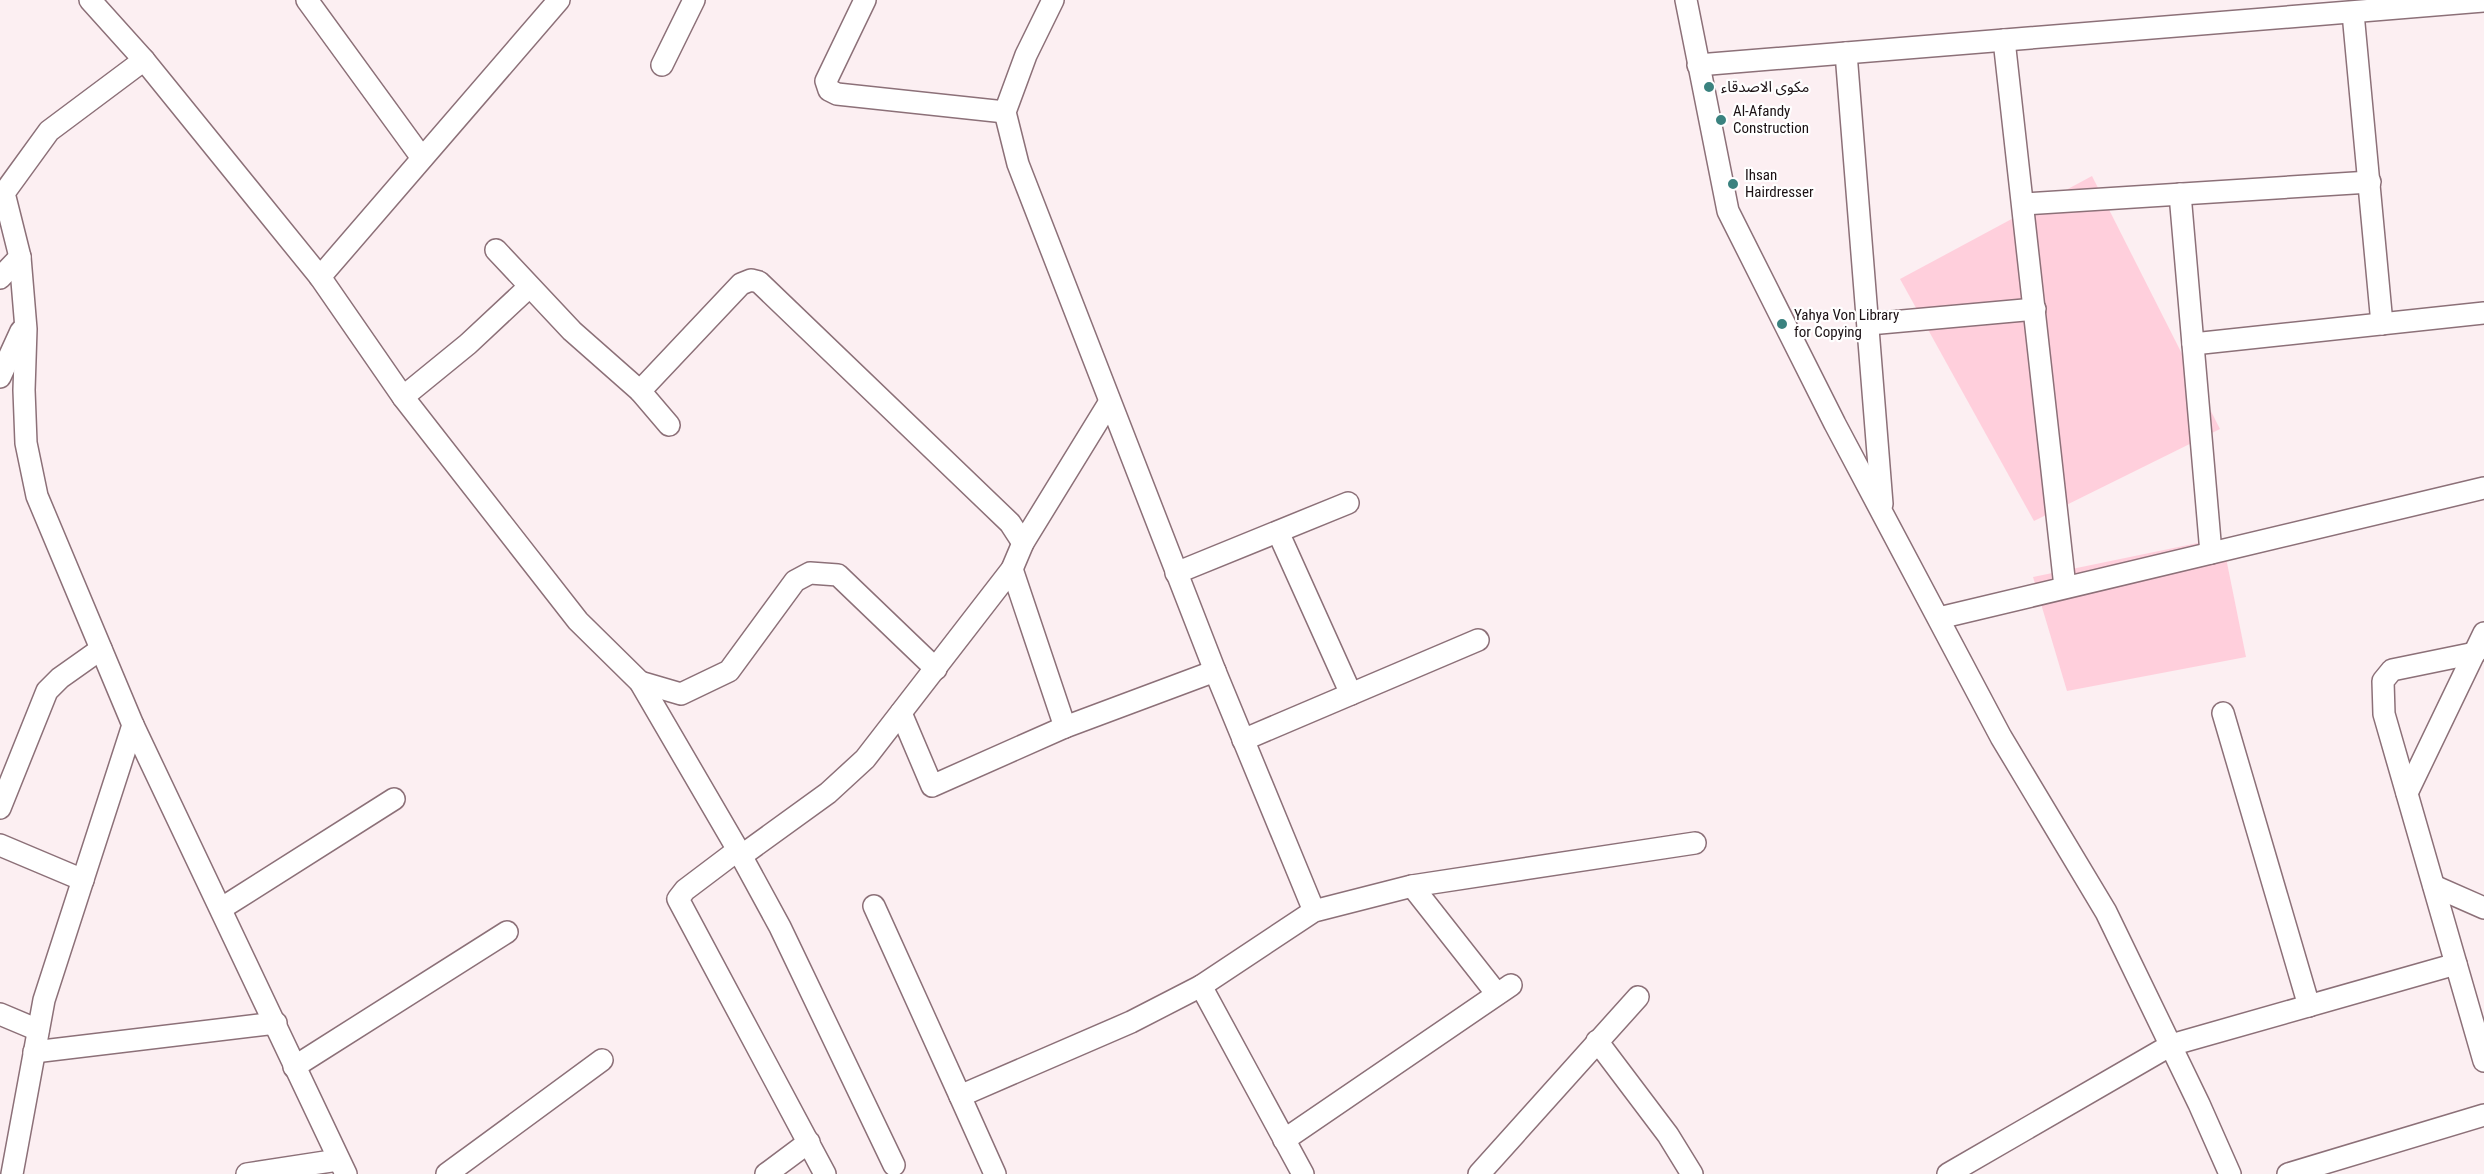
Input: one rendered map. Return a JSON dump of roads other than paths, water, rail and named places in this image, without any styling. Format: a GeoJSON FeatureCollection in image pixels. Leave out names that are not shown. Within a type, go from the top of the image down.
{"type":"FeatureCollection","features":[{"type":"Feature","properties":{"kind":"street"},"geometry":{"type":"LineString","coordinates":[[90,0],[144,60],[320,277],[403,397],[578,621],[640,682],[740,853],[780,927],[894,1165]]}},
{"type":"Feature","properties":{"kind":"street"},"geometry":{"type":"LineString","coordinates":[[307,0],[422,158]]}},
{"type":"Feature","properties":{"kind":"street"},"geometry":{"type":"LineString","coordinates":[[320,277],[558,0]]}},
{"type":"Feature","properties":{"kind":"street"},"geometry":{"type":"LineString","coordinates":[[662,65],[694,0]]}},
{"type":"Feature","properties":{"kind":"street"},"geometry":{"type":"LineString","coordinates":[[865,0],[826,81],[829,90],[837,94],[1005,112]]}},
{"type":"Feature","properties":{"kind":"street"},"geometry":{"type":"LineString","coordinates":[[1053,0],[1026,55],[1005,112],[1018,164],[1176,573],[1314,911]]}},
{"type":"Feature","properties":{"kind":"street"},"geometry":{"type":"LineString","coordinates":[[1686,0],[1728,211],[2001,737],[2106,912],[2171,1045],[2230,1174]]}},
{"type":"Feature","properties":{"kind":"street"},"geometry":{"type":"LineString","coordinates":[[1698,65],[2484,1]]}},
{"type":"Feature","properties":{"kind":"street"},"geometry":{"type":"LineString","coordinates":[[2353,13],[2382,324]]}},
{"type":"Feature","properties":{"kind":"street"},"geometry":{"type":"LineString","coordinates":[[2004,40],[2065,588]]}},
{"type":"Feature","properties":{"kind":"street"},"geometry":{"type":"LineString","coordinates":[[1846,53],[1883,513]]}},
{"type":"Feature","properties":{"kind":"street"},"geometry":{"type":"LineString","coordinates":[[144,60],[49,131],[2,188],[20,257],[25,323],[26,443],[37,496],[133,725],[222,908],[342,1167],[247,1174]]}},
{"type":"Feature","properties":{"kind":"street"},"geometry":{"type":"LineString","coordinates":[[2024,204],[2370,182]]}},
{"type":"Feature","properties":{"kind":"street"},"geometry":{"type":"LineString","coordinates":[[2180,194],[2211,553]]}},
{"type":"Feature","properties":{"kind":"street"},"geometry":{"type":"LineString","coordinates":[[496,250],[572,331],[640,391],[669,425]]}},
{"type":"Feature","properties":{"kind":"street"},"geometry":{"type":"LineString","coordinates":[[0,278],[20,257]]}},
{"type":"Feature","properties":{"kind":"street"},"geometry":{"type":"LineString","coordinates":[[640,391],[741,284],[751,280],[759,282],[1010,523],[1023,543]]}},
{"type":"Feature","properties":{"kind":"street"},"geometry":{"type":"LineString","coordinates":[[403,397],[468,344],[529,287]]}},
{"type":"Feature","properties":{"kind":"street"},"geometry":{"type":"LineString","coordinates":[[1869,324],[2035,309]]}},
{"type":"Feature","properties":{"kind":"street"},"geometry":{"type":"LineString","coordinates":[[2193,344],[2484,313]]}},
{"type":"Feature","properties":{"kind":"street"},"geometry":{"type":"LineString","coordinates":[[0,377],[25,323]]}},
{"type":"Feature","properties":{"kind":"street"},"geometry":{"type":"LineString","coordinates":[[825,1174],[678,899],[685,890],[828,793],[865,759],[1012,569],[1023,543],[1109,403]]}},
{"type":"Feature","properties":{"kind":"street"},"geometry":{"type":"LineString","coordinates":[[1939,618],[2484,488]]}},
{"type":"Feature","properties":{"kind":"street"},"geometry":{"type":"LineString","coordinates":[[1176,573],[1348,503]]}},
{"type":"Feature","properties":{"kind":"street"},"geometry":{"type":"LineString","coordinates":[[1278,532],[1351,694]]}},
{"type":"Feature","properties":{"kind":"street"},"geometry":{"type":"LineString","coordinates":[[1012,569],[1065,728]]}},
{"type":"Feature","properties":{"kind":"street"},"geometry":{"type":"LineString","coordinates":[[640,682],[681,694],[729,671],[795,581],[810,573],[838,575],[936,669]]}},
{"type":"Feature","properties":{"kind":"street"},"geometry":{"type":"LineString","coordinates":[[2407,793],[2484,633]]}},
{"type":"Feature","properties":{"kind":"street"},"geometry":{"type":"LineString","coordinates":[[1243,740],[1478,640]]}},
{"type":"Feature","properties":{"kind":"street"},"geometry":{"type":"LineString","coordinates":[[0,808],[47,691],[60,678],[101,649]]}},
{"type":"Feature","properties":{"kind":"street"},"geometry":{"type":"LineString","coordinates":[[2475,652],[2392,670],[2384,681],[2384,714],[2484,1061]]}},
{"type":"Feature","properties":{"kind":"street"},"geometry":{"type":"LineString","coordinates":[[901,713],[932,786],[1065,728],[1215,671]]}},
{"type":"Feature","properties":{"kind":"street"},"geometry":{"type":"LineString","coordinates":[[2223,713],[2309,1006]]}},
{"type":"Feature","properties":{"kind":"street"},"geometry":{"type":"LineString","coordinates":[[12,1174],[44,1000],[133,725]]}},
{"type":"Feature","properties":{"kind":"street"},"geometry":{"type":"LineString","coordinates":[[222,908],[394,799]]}},
{"type":"Feature","properties":{"kind":"street"},"geometry":{"type":"LineString","coordinates":[[960,1096],[1131,1022],[1201,986],[1314,911],[1412,886],[1695,843]]}},
{"type":"Feature","properties":{"kind":"street"},"geometry":{"type":"LineString","coordinates":[[0,845],[83,880]]}},
{"type":"Feature","properties":{"kind":"street"},"geometry":{"type":"LineString","coordinates":[[1284,1140],[1504,990],[1412,886]]}},
{"type":"Feature","properties":{"kind":"street"},"geometry":{"type":"LineString","coordinates":[[2434,886],[2484,908]]}},
{"type":"Feature","properties":{"kind":"street"},"geometry":{"type":"LineString","coordinates":[[874,906],[995,1174]]}},
{"type":"Feature","properties":{"kind":"street"},"geometry":{"type":"LineString","coordinates":[[294,1067],[507,932]]}},
{"type":"Feature","properties":{"kind":"street"},"geometry":{"type":"LineString","coordinates":[[1948,1174],[2171,1045],[2456,964]]}},
{"type":"Feature","properties":{"kind":"street"},"geometry":{"type":"LineString","coordinates":[[1201,986],[1300,1173]]}},
{"type":"Feature","properties":{"kind":"street"},"geometry":{"type":"LineString","coordinates":[[1479,1174],[1638,997]]}},
{"type":"Feature","properties":{"kind":"street"},"geometry":{"type":"LineString","coordinates":[[0,1014],[38,1030]]}},
{"type":"Feature","properties":{"kind":"street"},"geometry":{"type":"LineString","coordinates":[[34,1052],[276,1023]]}},
{"type":"Feature","properties":{"kind":"street"},"geometry":{"type":"LineString","coordinates":[[1597,1041],[1668,1135],[1692,1174]]}},
{"type":"Feature","properties":{"kind":"street"},"geometry":{"type":"LineString","coordinates":[[447,1174],[602,1060]]}},
{"type":"Feature","properties":{"kind":"street"},"geometry":{"type":"LineString","coordinates":[[2288,1174],[2484,1115]]}},
{"type":"Feature","properties":{"kind":"street"},"geometry":{"type":"LineString","coordinates":[[766,1174],[809,1142]]}},
{"type":"Feature","properties":{"kind":"place","name":"مكوى الاصدقاء"},"geometry":{"type":"Point","coordinates":[1709,87]}},
{"type":"Feature","properties":{"kind":"place","name":"Al-Afandy Construction"},"geometry":{"type":"Point","coordinates":[1721,120]}},
{"type":"Feature","properties":{"kind":"place","name":"Ihsan Hairdresser"},"geometry":{"type":"Point","coordinates":[1733,184]}},
{"type":"Feature","properties":{"kind":"place","name":"Yahya Von Library for Copying"},"geometry":{"type":"Point","coordinates":[1782,324]}}]}
